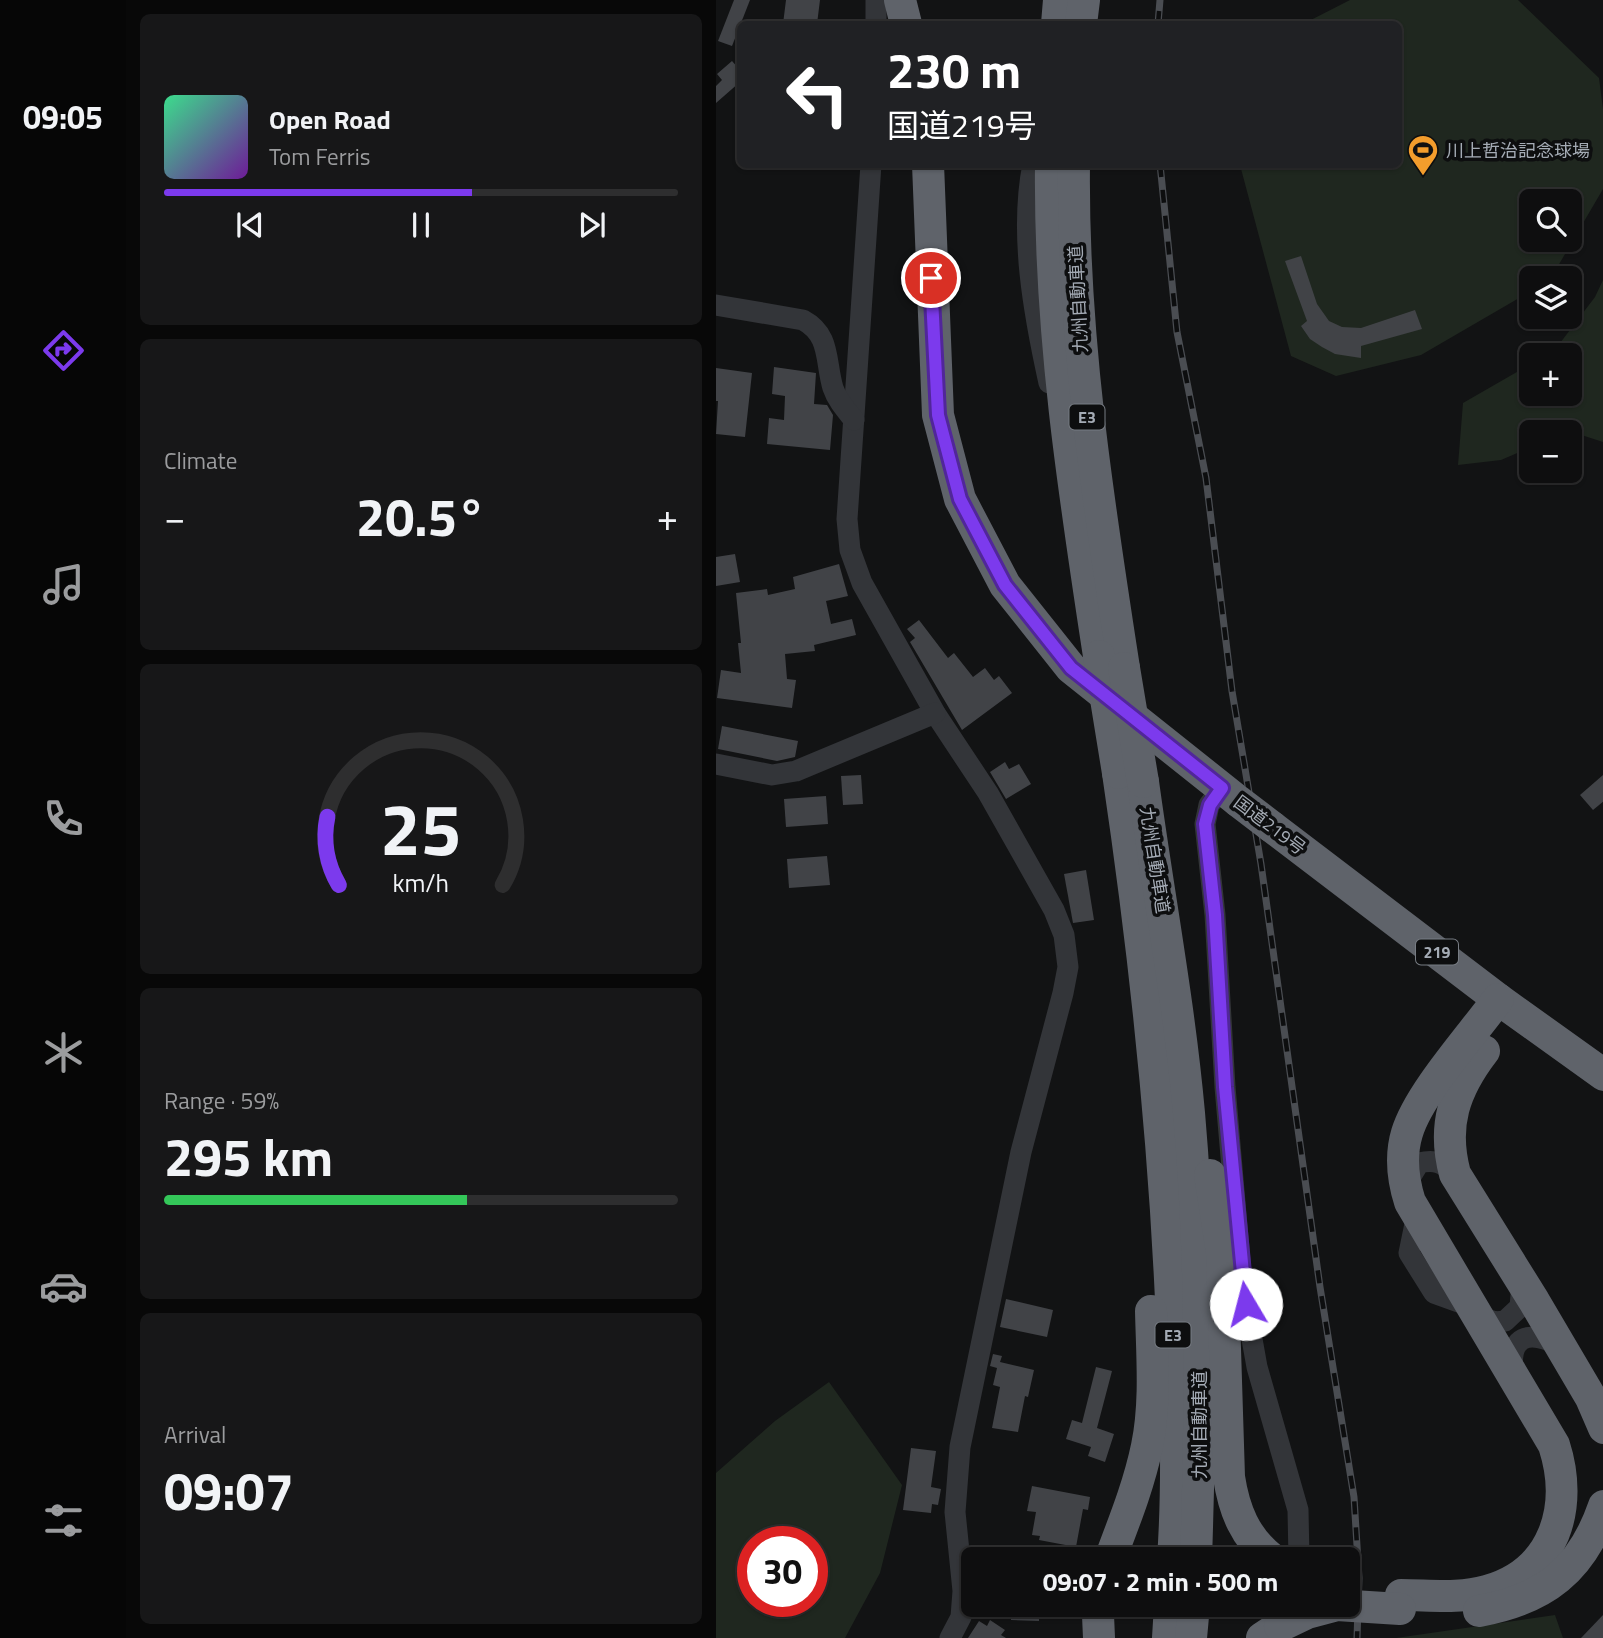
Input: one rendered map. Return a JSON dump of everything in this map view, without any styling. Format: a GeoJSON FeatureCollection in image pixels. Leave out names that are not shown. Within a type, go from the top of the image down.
{"type":"FeatureCollection","features":[{"type":"Feature","properties":{"kind":"highway"},"geometry":{"type":"LineString","coordinates":[[900,0],[905,21]]}},
{"type":"Feature","properties":{"kind":"highway"},"geometry":{"type":"LineString","coordinates":[[1057,21],[1059,0]]}},
{"type":"Feature","properties":{"kind":"highway"},"geometry":{"type":"LineString","coordinates":[[1081,21],[1084,0]]}},
{"type":"Feature","properties":{"kind":"highway","name":"国道219号"},"geometry":{"type":"LineString","coordinates":[[928,168],[938,415],[960,499],[1005,585],[1071,668],[1272,827],[1506,1005],[1603,1075]]}},
{"type":"Feature","properties":{"kind":"highway","name":"九州自動車道"},"geometry":{"type":"LineString","coordinates":[[1051,168],[1055,317],[1085,487],[1130,777],[1159,1110],[1176,1409],[1173,1547]]}},
{"type":"Feature","properties":{"kind":"highway","name":"九州自動車道"},"geometry":{"type":"LineString","coordinates":[[1074,168],[1085,487]]}},
{"type":"Feature","properties":{"kind":"highway","name":"九州自動車道"},"geometry":{"type":"LineString","coordinates":[[1130,777],[1158,891],[1173,971],[1189,1115],[1200,1413],[1196,1547]]}},
{"type":"Feature","properties":{"kind":"highway"},"geometry":{"type":"LineString","coordinates":[[1173,971],[1201,1112],[1222,1253],[1229,1477],[1233,1501],[1241,1522],[1259,1547]]}},
{"type":"Feature","properties":{"kind":"highway"},"geometry":{"type":"LineString","coordinates":[[1506,1005],[1454,1100],[1448,1137],[1455,1174],[1591,1398],[1603,1427]]}},
{"type":"Feature","properties":{"kind":"highway"},"geometry":{"type":"LineString","coordinates":[[1360,1604],[1462,1596],[1487,1591],[1509,1582],[1529,1569],[1545,1550],[1557,1528],[1562,1506],[1561,1465],[1545,1426],[1417,1214],[1405,1186],[1403,1150],[1421,1102],[1506,1005]]}},
{"type":"Feature","properties":{"kind":"highway"},"geometry":{"type":"LineString","coordinates":[[1114,1547],[1137,1485],[1147,1445],[1152,1401],[1151,1238],[1159,1110]]}},
{"type":"Feature","properties":{"kind":"highway"},"geometry":{"type":"LineString","coordinates":[[1360,1593],[1401,1602],[1477,1611],[1523,1601],[1557,1580],[1571,1567],[1587,1546],[1603,1506]]}},
{"type":"Feature","properties":{"kind":"highway"},"geometry":{"type":"LineString","coordinates":[[1098,1617],[1099,1638]]}},
{"type":"Feature","properties":{"kind":"highway"},"geometry":{"type":"LineString","coordinates":[[1168,1638],[1169,1617]]}},
{"type":"Feature","properties":{"kind":"highway"},"geometry":{"type":"LineString","coordinates":[[1191,1638],[1193,1617]]}},
{"type":"Feature","properties":{"kind":"highway"},"geometry":{"type":"LineString","coordinates":[[1283,1627],[1300,1617]]}},
{"type":"Feature","properties":{"kind":"street"},"geometry":{"type":"LineString","coordinates":[[876,0],[876,21]]}},
{"type":"Feature","properties":{"kind":"street"},"geometry":{"type":"LineString","coordinates":[[871,168],[847,519],[850,550],[862,583],[935,713],[988,793],[1054,910],[1064,935],[1068,967],[1021,1152],[960,1447],[955,1512],[963,1591],[961,1617],[950,1638]]}},
{"type":"Feature","properties":{"kind":"street"},"geometry":{"type":"LineString","coordinates":[[1032,168],[1027,195],[1034,317],[1085,487]]}},
{"type":"Feature","properties":{"kind":"street"},"geometry":{"type":"LineString","coordinates":[[1082,168],[1095,343],[1085,487]]}},
{"type":"Feature","properties":{"kind":"street"},"geometry":{"type":"LineString","coordinates":[[716,305],[803,320],[814,326],[826,345],[833,389],[854,420]]}},
{"type":"Feature","properties":{"kind":"street"},"geometry":{"type":"LineString","coordinates":[[716,764],[772,775],[796,771],[935,713]]}},
{"type":"Feature","properties":{"kind":"street"},"geometry":{"type":"LineString","coordinates":[[1230,794],[1210,805],[1205,824],[1215,915],[1225,1087],[1242,1283],[1257,1367],[1298,1510],[1299,1547]]}},
{"type":"Feature","properties":{"kind":"street"},"geometry":{"type":"LineString","coordinates":[[1405,1186],[1419,1163],[1432,1160],[1442,1163],[1455,1174]]}},
{"type":"Feature","properties":{"kind":"street"},"geometry":{"type":"LineString","coordinates":[[1473,1310],[1495,1322],[1505,1321],[1520,1307],[1522,1283]]}},
{"type":"Feature","properties":{"kind":"street"},"geometry":{"type":"LineString","coordinates":[[1514,1375],[1511,1356],[1519,1342],[1536,1336],[1559,1345]]}},
{"type":"Feature","properties":{"kind":"shaded area","name":"川上哲治記念球場"},"geometry":{"type":"Polygon","coordinates":[[[1350,0],[1518,0],[1599,78],[1604,117],[1603,189],[1582,225],[1582,189],[1519,189],[1519,252],[1566,252],[1558,266],[1519,266],[1519,298],[1421,355],[1336,376],[1291,356],[1241,168],[1402,168],[1402,21],[1309,21],[1350,0]]]}},
{"type":"Feature","properties":{"kind":"shaded area"},"geometry":{"type":"Polygon","coordinates":[[[1603,280],[1603,442],[1582,435],[1582,420],[1519,420],[1519,452],[1501,460],[1458,465],[1463,403],[1519,371],[1519,406],[1582,406],[1582,343],[1560,343],[1571,329],[1582,329],[1582,314],[1603,280]]]}},
{"type":"Feature","properties":{"kind":"shaded area"},"geometry":{"type":"Polygon","coordinates":[[[829,1382],[902,1485],[880,1573],[845,1638],[716,1638],[716,1473],[775,1421],[829,1382]]]}},
{"type":"Feature","properties":{"kind":"shaded area"},"geometry":{"type":"Polygon","coordinates":[[[1555,1615],[1563,1638],[1396,1638],[1555,1615]]]}},
{"type":"Feature","properties":{"kind":"building"},"geometry":{"type":"Polygon","coordinates":[[[734,0],[750,0],[742,21],[737,21],[737,33],[732,46],[718,41],[734,0]]]}},
{"type":"Feature","properties":{"kind":"building"},"geometry":{"type":"Polygon","coordinates":[[[786,0],[820,0],[817,21],[783,21],[786,0]]]}},
{"type":"Feature","properties":{"kind":"building"},"geometry":{"type":"Polygon","coordinates":[[[732,61],[737,67],[737,85],[716,103],[716,86],[722,80],[717,74],[732,61]]]}},
{"type":"Feature","properties":{"kind":"building"},"geometry":{"type":"Polygon","coordinates":[[[1301,256],[1317,304],[1329,321],[1342,327],[1361,328],[1415,310],[1422,329],[1361,346],[1361,358],[1335,354],[1322,347],[1310,339],[1301,326],[1307,321],[1285,261],[1301,256]]]}},
{"type":"Feature","properties":{"kind":"building"},"geometry":{"type":"Polygon","coordinates":[[[774,367],[816,373],[814,404],[827,405],[833,415],[830,450],[767,444],[769,418],[784,420],[785,396],[772,394],[774,367]]]}},
{"type":"Feature","properties":{"kind":"building"},"geometry":{"type":"Polygon","coordinates":[[[716,368],[752,373],[745,437],[716,434],[716,368]]]}},
{"type":"Feature","properties":{"kind":"building"},"geometry":{"type":"Polygon","coordinates":[[[735,554],[740,582],[716,586],[716,557],[735,554]]]}},
{"type":"Feature","properties":{"kind":"building"},"geometry":{"type":"Polygon","coordinates":[[[839,564],[848,596],[826,601],[831,624],[852,619],[856,635],[814,645],[815,651],[785,654],[787,679],[796,680],[792,708],[717,698],[721,670],[741,673],[736,593],[767,589],[768,595],[795,589],[793,577],[839,564]]]}},
{"type":"Feature","properties":{"kind":"building"},"geometry":{"type":"Polygon","coordinates":[[[919,620],[948,658],[954,653],[973,677],[985,668],[994,680],[999,676],[1012,693],[962,730],[910,642],[915,638],[907,629],[919,620]]]}},
{"type":"Feature","properties":{"kind":"building"},"geometry":{"type":"Polygon","coordinates":[[[722,726],[798,741],[795,757],[777,761],[718,749],[722,726]]]}},
{"type":"Feature","properties":{"kind":"building"},"geometry":{"type":"Polygon","coordinates":[[[1005,762],[1009,769],[1019,764],[1031,784],[1006,799],[990,772],[1005,762]]]}},
{"type":"Feature","properties":{"kind":"building"},"geometry":{"type":"Polygon","coordinates":[[[1604,774],[1604,801],[1593,810],[1580,795],[1604,774]]]}},
{"type":"Feature","properties":{"kind":"building"},"geometry":{"type":"Polygon","coordinates":[[[861,775],[863,804],[843,805],[841,776],[861,775]]]}},
{"type":"Feature","properties":{"kind":"building"},"geometry":{"type":"Polygon","coordinates":[[[826,796],[828,824],[786,827],[784,799],[826,796]]]}},
{"type":"Feature","properties":{"kind":"building"},"geometry":{"type":"Polygon","coordinates":[[[827,856],[830,885],[789,888],[787,859],[827,856]]]}},
{"type":"Feature","properties":{"kind":"building"},"geometry":{"type":"Polygon","coordinates":[[[1086,870],[1094,920],[1073,923],[1064,874],[1086,870]]]}},
{"type":"Feature","properties":{"kind":"building"},"geometry":{"type":"Polygon","coordinates":[[[1006,1299],[1053,1310],[1047,1337],[1000,1327],[1006,1299]]]}},
{"type":"Feature","properties":{"kind":"building"},"geometry":{"type":"Polygon","coordinates":[[[993,1354],[1002,1356],[1000,1362],[1034,1370],[1028,1397],[1025,1396],[1018,1432],[992,1428],[1000,1387],[993,1385],[997,1368],[990,1366],[993,1354]]]}},
{"type":"Feature","properties":{"kind":"building"},"geometry":{"type":"Polygon","coordinates":[[[1096,1367],[1112,1371],[1097,1428],[1114,1434],[1105,1462],[1088,1456],[1091,1447],[1066,1439],[1072,1420],[1082,1423],[1096,1367]]]}},
{"type":"Feature","properties":{"kind":"building"},"geometry":{"type":"Polygon","coordinates":[[[911,1448],[936,1451],[931,1487],[941,1489],[938,1505],[932,1504],[931,1513],[903,1510],[911,1448]]]}},
{"type":"Feature","properties":{"kind":"building"},"geometry":{"type":"Polygon","coordinates":[[[1032,1486],[1090,1497],[1088,1510],[1083,1509],[1076,1547],[1039,1540],[1040,1536],[1032,1535],[1036,1512],[1027,1511],[1032,1486]]]}},
{"type":"Feature","properties":{"kind":"building"},"geometry":{"type":"Polygon","coordinates":[[[1604,1614],[1604,1638],[1581,1638],[1604,1614]]]}},
{"type":"Feature","properties":{"kind":"building"},"geometry":{"type":"Polygon","coordinates":[[[1011,1617],[1039,1617],[1039,1621],[1011,1620],[1011,1617]]]}},
{"type":"Feature","properties":{"kind":"building"},"geometry":{"type":"Polygon","coordinates":[[[990,1620],[1005,1630],[1001,1635],[1006,1638],[968,1638],[979,1621],[987,1626],[990,1620]]]}},
{"type":"Feature","properties":{"kind":"railway"},"geometry":{"type":"LineString","coordinates":[[1158,21],[1160,0]]}},
{"type":"Feature","properties":{"kind":"railway"},"geometry":{"type":"LineString","coordinates":[[1160,168],[1177,332],[1206,478],[1232,691],[1261,864],[1320,1287],[1354,1497],[1359,1578],[1357,1638]]}},
{"type":"Feature","properties":{"kind":"place","name":"川上哲治記念球場"},"geometry":{"type":"Point","coordinates":[1423,177]}},
{"type":"Feature","properties":{"kind":"route"},"geometry":{"type":"LineString","coordinates":[[931,278],[938,415],[960,499],[1005,585],[1071,668],[1222,788],[1210,805],[1205,824],[1215,915],[1225,1087],[1246,1304]]}}]}
